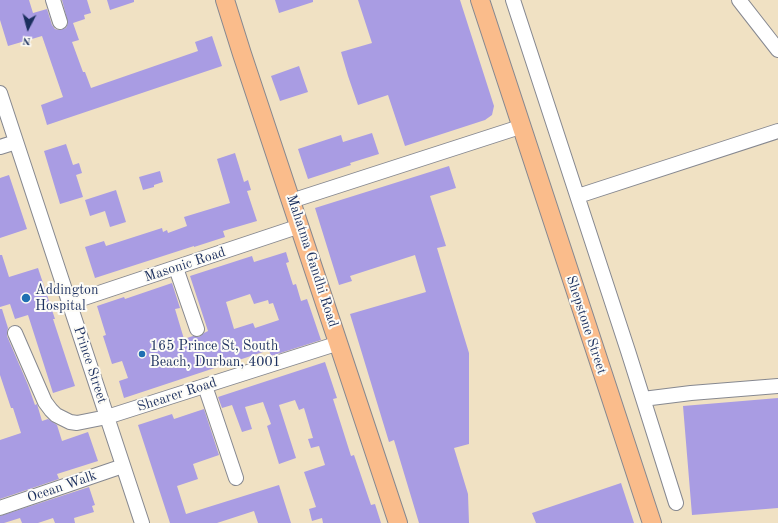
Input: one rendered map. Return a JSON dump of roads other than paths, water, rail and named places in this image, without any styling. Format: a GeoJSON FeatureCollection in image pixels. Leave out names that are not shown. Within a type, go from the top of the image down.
{"type":"FeatureCollection","features":[{"type":"Feature","properties":{"kind":"main road","name":"Mahatma Gandhi Road"},"geometry":{"type":"LineString","coordinates":[[225,0],[398,523]]}},
{"type":"Feature","properties":{"kind":"main road","name":"Shepstone Street"},"geometry":{"type":"LineString","coordinates":[[480,0],[523,126],[544,197],[652,523]]}},
{"type":"Feature","properties":{"kind":"street"},"geometry":{"type":"LineString","coordinates":[[53,0],[60,22]]}},
{"type":"Feature","properties":{"kind":"street"},"geometry":{"type":"LineString","coordinates":[[513,0],[644,399],[676,503]]}},
{"type":"Feature","properties":{"kind":"street"},"geometry":{"type":"LineString","coordinates":[[739,0],[778,50]]}},
{"type":"Feature","properties":{"kind":"street","name":"Prince Street"},"geometry":{"type":"LineString","coordinates":[[0,93],[142,523]]}},
{"type":"Feature","properties":{"kind":"street"},"geometry":{"type":"LineString","coordinates":[[292,201],[523,126]]}},
{"type":"Feature","properties":{"kind":"street"},"geometry":{"type":"LineString","coordinates":[[578,196],[778,131]]}},
{"type":"Feature","properties":{"kind":"street"},"geometry":{"type":"LineString","coordinates":[[0,147],[16,142]]}},
{"type":"Feature","properties":{"kind":"street","name":"Masonic Road"},"geometry":{"type":"LineString","coordinates":[[69,303],[300,226]]}},
{"type":"Feature","properties":{"kind":"street"},"geometry":{"type":"LineString","coordinates":[[176,268],[197,329]]}},
{"type":"Feature","properties":{"kind":"street","name":"Shearer Road"},"geometry":{"type":"LineString","coordinates":[[15,334],[45,402],[51,410],[72,423],[107,417],[339,343]]}},
{"type":"Feature","properties":{"kind":"street"},"geometry":{"type":"LineString","coordinates":[[205,386],[236,478]]}},
{"type":"Feature","properties":{"kind":"street"},"geometry":{"type":"LineString","coordinates":[[644,399],[691,393],[778,386]]}},
{"type":"Feature","properties":{"kind":"street","name":"Ocean Walk"},"geometry":{"type":"LineString","coordinates":[[0,508],[123,466]]}},
{"type":"Feature","properties":{"kind":"place","name":"Addington Hospital"},"geometry":{"type":"Point","coordinates":[26,298]}},
{"type":"Feature","properties":{"kind":"place","name":"165 Prince St, South Beach, Durban, 4001"},"geometry":{"type":"Point","coordinates":[142,354]}}]}
